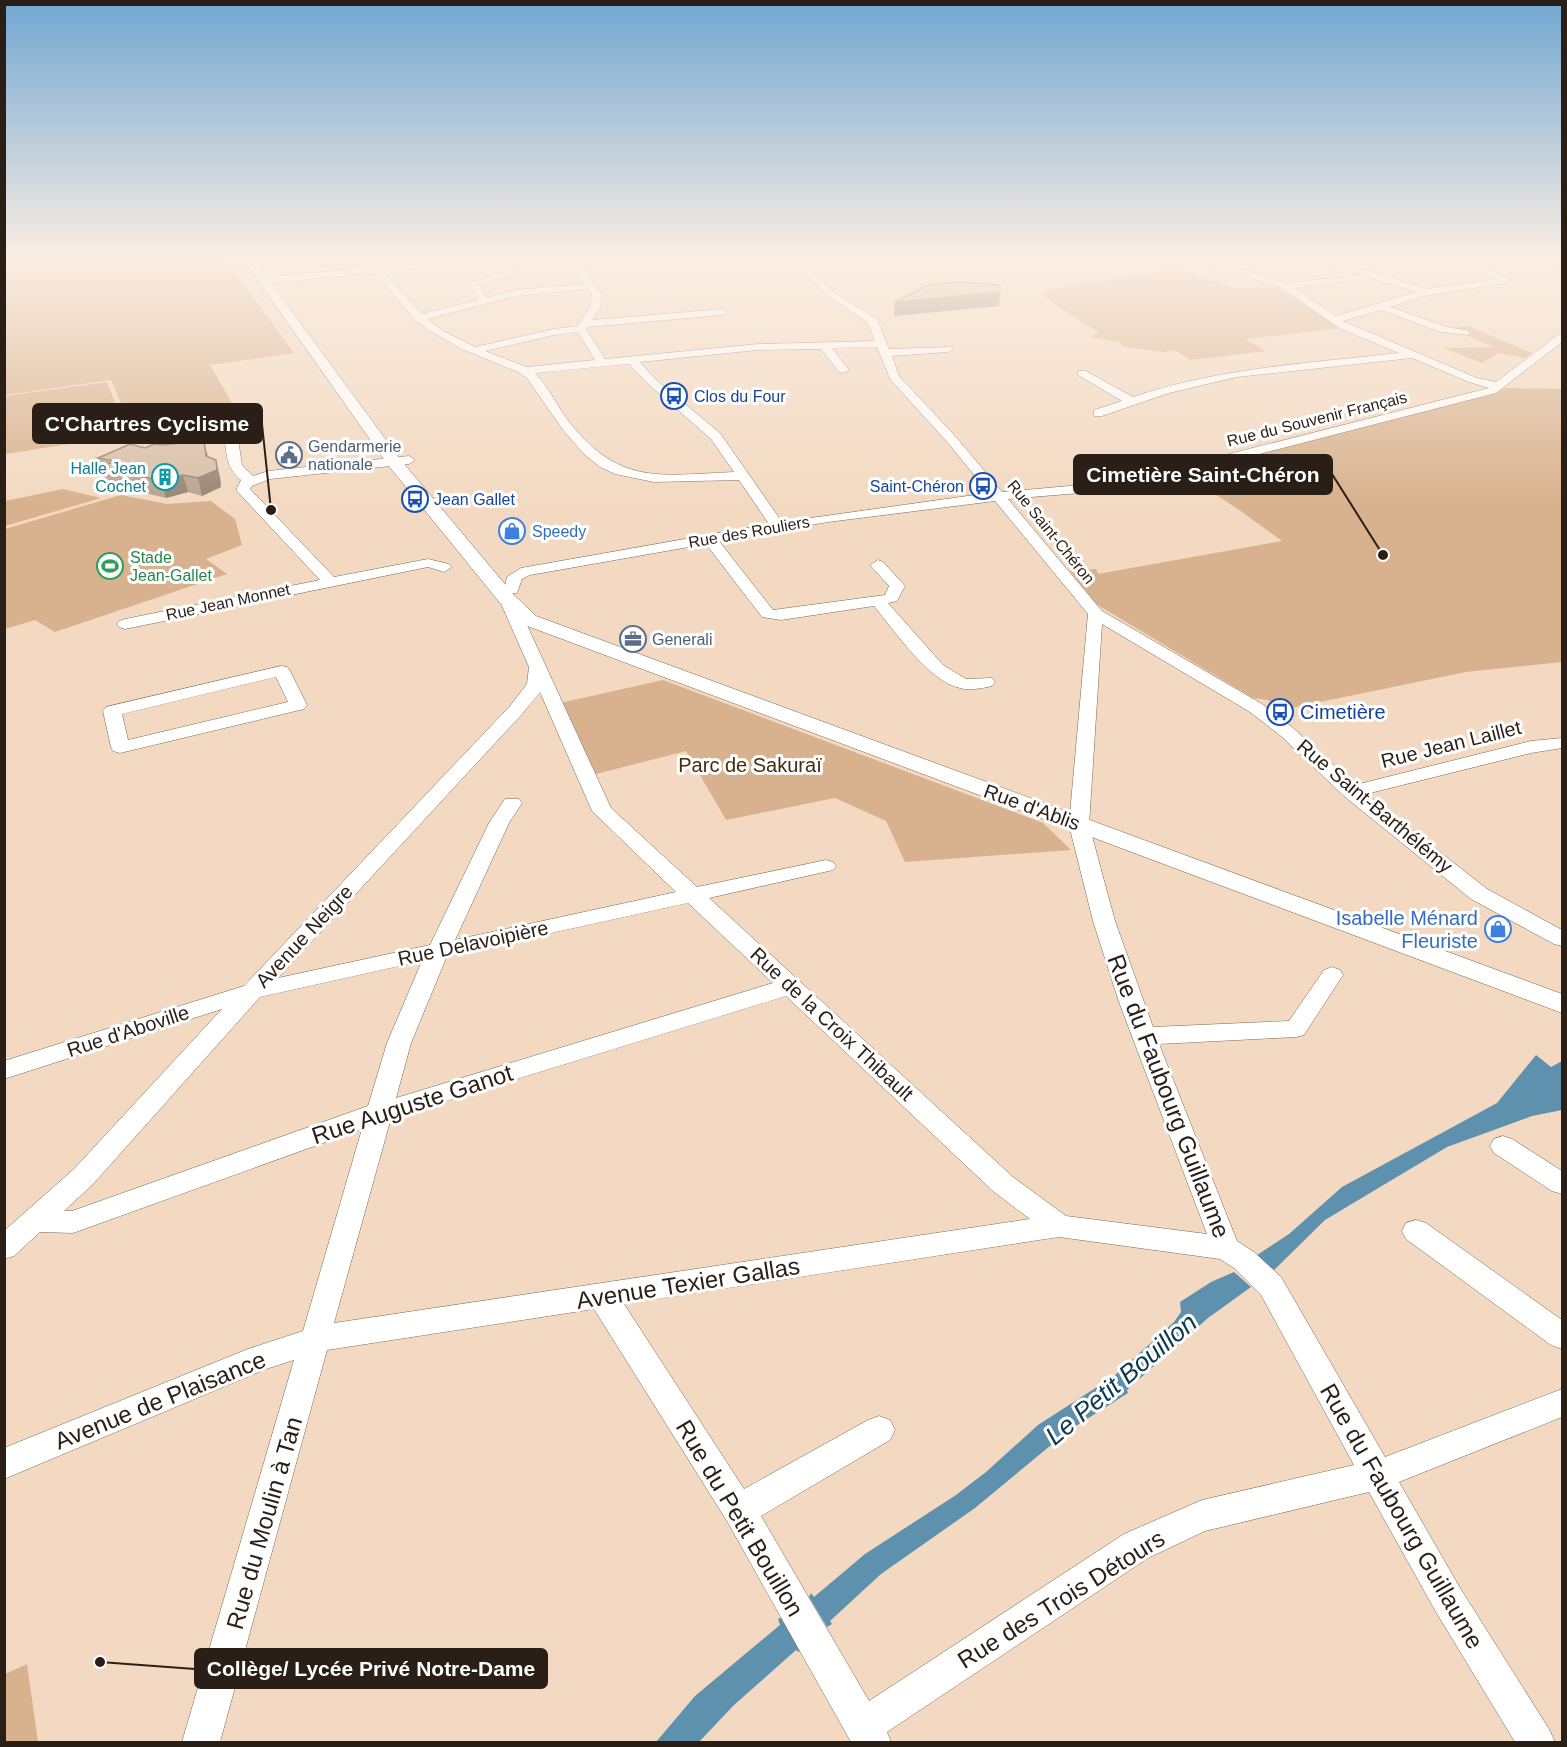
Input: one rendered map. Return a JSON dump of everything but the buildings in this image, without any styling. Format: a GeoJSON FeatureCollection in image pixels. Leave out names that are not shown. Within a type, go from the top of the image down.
{"type":"FeatureCollection","features":[{"type":"Feature","properties":{"kind":"main road"},"geometry":{"type":"LineString","coordinates":[[310,341],[401,461],[521,609]]}},
{"type":"Feature","properties":{"kind":"main road"},"geometry":{"type":"LineString","coordinates":[[313,341],[401,461]]}},
{"type":"Feature","properties":{"kind":"main road","name":"Rue d'Ablis"},"geometry":{"type":"LineString","coordinates":[[521,609],[584,641],[1563,990]]}},
{"type":"Feature","properties":{"kind":"main road","name":"Rue d'Ablis"},"geometry":{"type":"LineString","coordinates":[[521,609],[1079,818],[1563,1004]]}},
{"type":"Feature","properties":{"kind":"street"},"geometry":{"type":"LineString","coordinates":[[456,341],[525,371],[539,384],[564,423],[604,464],[638,475],[669,478],[744,476]]}},
{"type":"Feature","properties":{"kind":"street"},"geometry":{"type":"LineString","coordinates":[[474,350],[516,341]]}},
{"type":"Feature","properties":{"kind":"street"},"geometry":{"type":"LineString","coordinates":[[590,341],[602,363]]}},
{"type":"Feature","properties":{"kind":"street","name":"Rue Saint-Chéron"},"geometry":{"type":"LineString","coordinates":[[881,341],[894,378],[952,440],[1096,614]]}},
{"type":"Feature","properties":{"kind":"street"},"geometry":{"type":"LineString","coordinates":[[1380,341],[1473,380],[1497,386]]}},
{"type":"Feature","properties":{"kind":"street","name":"Rue du Souvenir Français"},"geometry":{"type":"LineString","coordinates":[[999,496],[1092,488],[1178,471],[1484,393],[1558,341]]}},
{"type":"Feature","properties":{"kind":"street"},"geometry":{"type":"LineString","coordinates":[[825,346],[843,370]]}},
{"type":"Feature","properties":{"kind":"street"},"geometry":{"type":"LineString","coordinates":[[525,371],[758,347],[948,349]]}},
{"type":"Feature","properties":{"kind":"street"},"geometry":{"type":"LineString","coordinates":[[1098,413],[1166,390],[1237,374],[1413,355]]}},
{"type":"Feature","properties":{"kind":"street"},"geometry":{"type":"LineString","coordinates":[[632,360],[651,381],[716,436],[778,527]]}},
{"type":"Feature","properties":{"kind":"street"},"geometry":{"type":"LineString","coordinates":[[1082,374],[1131,401]]}},
{"type":"Feature","properties":{"kind":"street"},"geometry":{"type":"LineString","coordinates":[[231,427],[236,470],[240,476],[251,480]]}},
{"type":"Feature","properties":{"kind":"street"},"geometry":{"type":"LineString","coordinates":[[331,582],[243,490],[246,483],[268,475],[401,461]]}},
{"type":"Feature","properties":{"kind":"street","name":"Rue des Rouliers"},"geometry":{"type":"LineString","coordinates":[[521,609],[515,577],[526,571],[828,518],[999,496]]}},
{"type":"Feature","properties":{"kind":"street"},"geometry":{"type":"LineString","coordinates":[[710,539],[768,614],[781,615],[891,598],[897,586],[878,565]]}},
{"type":"Feature","properties":{"kind":"street","name":"Rue Jean Monnet"},"geometry":{"type":"LineString","coordinates":[[124,624],[428,564],[444,567]]}},
{"type":"Feature","properties":{"kind":"street"},"geometry":{"type":"LineString","coordinates":[[879,601],[937,669],[963,684],[986,682]]}},
{"type":"Feature","properties":{"kind":"street"},"geometry":{"type":"LineString","coordinates":[[521,609],[537,667]]}},
{"type":"Feature","properties":{"kind":"street","name":"Rue Saint-Barthélémy"},"geometry":{"type":"LineString","coordinates":[[1096,614],[1256,708],[1287,732],[1351,792],[1479,894],[1563,939]]}},
{"type":"Feature","properties":{"kind":"street","name":"Rue du Faubourg Guillaume"},"geometry":{"type":"LineString","coordinates":[[1096,614],[1079,818],[1104,921],[1144,1036],[1244,1261],[1271,1286],[1448,1600],[1536,1743]]}},
{"type":"Feature","properties":{"kind":"street","name":"Rue de la Croix Thibault"},"geometry":{"type":"LineString","coordinates":[[537,667],[602,811],[1003,1184],[1059,1226],[1244,1261]]}},
{"type":"Feature","properties":{"kind":"street","name":"Avenue Neigre"},"geometry":{"type":"LineString","coordinates":[[4,1248],[84,1176],[252,991],[516,710],[536,685],[537,667]]}},
{"type":"Feature","properties":{"kind":"street"},"geometry":{"type":"LineString","coordinates":[[281,671],[298,705],[120,747],[118,740],[112,711],[281,671]]}},
{"type":"Feature","properties":{"kind":"street","name":"Rue Jean Laillet"},"geometry":{"type":"LineString","coordinates":[[1351,792],[1558,743]]}},
{"type":"Feature","properties":{"kind":"street","name":"Rue du Moulin à Tan"},"geometry":{"type":"LineString","coordinates":[[201,1743],[399,1043],[438,951],[499,823],[512,803]]}},
{"type":"Feature","properties":{"kind":"street","name":"Rue Delavoipière"},"geometry":{"type":"LineString","coordinates":[[252,991],[826,866]]}},
{"type":"Feature","properties":{"kind":"street"},"geometry":{"type":"LineString","coordinates":[[1144,1036],[1296,1029],[1332,975]]}},
{"type":"Feature","properties":{"kind":"street","name":"Rue Auguste Ganot"},"geometry":{"type":"LineString","coordinates":[[36,1221],[73,1222],[380,1112],[791,986]]}},
{"type":"Feature","properties":{"kind":"street","name":"Rue d'Aboville"},"geometry":{"type":"LineString","coordinates":[[4,1070],[252,991]]}},
{"type":"Feature","properties":{"kind":"street"},"geometry":{"type":"LineString","coordinates":[[1503,1146],[1563,1184]]}},
{"type":"Feature","properties":{"kind":"street","name":"Avenue Texier Gallas"},"geometry":{"type":"LineString","coordinates":[[316,1339],[1059,1226]]}},
{"type":"Feature","properties":{"kind":"street"},"geometry":{"type":"LineString","coordinates":[[1416,1231],[1563,1336]]}},
{"type":"Feature","properties":{"kind":"street","name":"Rue du Petit Bouillon"},"geometry":{"type":"LineString","coordinates":[[602,1296],[739,1510],[867,1735]]}},
{"type":"Feature","properties":{"kind":"street","name":"Avenue de Plaisance"},"geometry":{"type":"LineString","coordinates":[[4,1464],[259,1358],[316,1339]]}},
{"type":"Feature","properties":{"kind":"street","name":"Rue des Trois Détours"},"geometry":{"type":"LineString","coordinates":[[867,1735],[1136,1546],[1202,1516],[1377,1475],[1563,1403]]}},
{"type":"Feature","properties":{"kind":"street"},"geometry":{"type":"LineString","coordinates":[[739,1510],[879,1430]]}},
{"type":"Feature","properties":{"kind":"green space"},"geometry":{"type":"Polygon","coordinates":[[[5,341],[285,341],[294,353],[210,365],[239,415],[133,431],[111,380],[5,395],[5,341]]]}},
{"type":"Feature","properties":{"kind":"green space"},"geometry":{"type":"Polygon","coordinates":[[[1110,341],[1248,341],[1266,351],[1191,360],[1174,350],[1165,352],[1125,347],[1118,342],[1110,341]]]}},
{"type":"Feature","properties":{"kind":"green space"},"geometry":{"type":"Polygon","coordinates":[[[1479,341],[1502,341],[1532,353],[1525,358],[1499,353],[1482,363],[1443,348],[1494,347],[1479,341]]]}},
{"type":"Feature","properties":{"kind":"green space"},"geometry":{"type":"Polygon","coordinates":[[[107,382],[128,435],[5,454],[5,396],[107,382]]]}},
{"type":"Feature","properties":{"kind":"green space"},"geometry":{"type":"Polygon","coordinates":[[[1505,388],[1562,389],[1562,662],[1466,672],[1281,710],[1268,700],[1253,698],[1096,604],[1070,571],[1096,569],[1098,574],[1282,541],[1182,473],[1495,393],[1505,388]]]}},
{"type":"Feature","properties":{"kind":"green space"},"geometry":{"type":"Polygon","coordinates":[[[63,489],[101,498],[5,526],[5,501],[63,489]]]}},
{"type":"Feature","properties":{"kind":"green space","name":"Stade Jean-Gallet"},"geometry":{"type":"Polygon","coordinates":[[[121,495],[167,504],[211,501],[235,519],[242,545],[206,559],[227,574],[55,632],[35,620],[5,629],[5,529],[121,495]]]}},
{"type":"Feature","properties":{"kind":"green space","name":"Parc de Sakuraï"},"geometry":{"type":"Polygon","coordinates":[[[663,680],[1043,823],[1071,850],[905,862],[886,821],[835,798],[726,820],[686,751],[596,774],[560,703],[663,680]]]}},
{"type":"Feature","properties":{"kind":"green space"},"geometry":{"type":"Polygon","coordinates":[[[27,1664],[38,1742],[5,1742],[5,1674],[27,1664]]]}},
{"type":"Feature","properties":{"kind":"water"},"geometry":{"type":"Polygon","coordinates":[[[1536,1055],[1551,1067],[1562,1061],[1562,1110],[1532,1116],[1447,1147],[1325,1220],[1272,1272],[1254,1257],[1289,1234],[1342,1187],[1497,1103],[1536,1055]]]}},
{"type":"Feature","properties":{"kind":"water","name":"Le Petit Bouillon"},"geometry":{"type":"Polygon","coordinates":[[[1234,1272],[1251,1287],[1208,1318],[1127,1390],[1128,1393],[1068,1431],[975,1508],[881,1574],[830,1621],[832,1624],[827,1627],[809,1597],[811,1593],[814,1597],[865,1554],[956,1495],[986,1472],[1038,1425],[1114,1376],[1174,1322],[1181,1312],[1180,1302],[1211,1282],[1234,1272]]]}},
{"type":"Feature","properties":{"kind":"water"},"geometry":{"type":"Polygon","coordinates":[[[783,1617],[803,1649],[799,1652],[796,1650],[734,1705],[699,1742],[656,1742],[695,1696],[780,1625],[778,1619],[783,1617]]]}},
{"type":"Feature","properties":{"kind":"place","name":"Clos du Four"},"geometry":{"type":"Point","coordinates":[674,396]}},
{"type":"Feature","properties":{"kind":"place","name":"Gendarmerie nationale"},"geometry":{"type":"Point","coordinates":[289,455]}},
{"type":"Feature","properties":{"kind":"place","name":"Halle Jean Cochet"},"geometry":{"type":"Point","coordinates":[165,477]}},
{"type":"Feature","properties":{"kind":"place","name":"Saint-Chéron"},"geometry":{"type":"Point","coordinates":[983,486]}},
{"type":"Feature","properties":{"kind":"place","name":"Jean Gallet"},"geometry":{"type":"Point","coordinates":[415,499]}},
{"type":"Feature","properties":{"kind":"place","name":"C'Chartres Cyclisme"},"geometry":{"type":"Point","coordinates":[271,510]}},
{"type":"Feature","properties":{"kind":"place","name":"Speedy"},"geometry":{"type":"Point","coordinates":[512,531]}},
{"type":"Feature","properties":{"kind":"place","name":"Cimetière Saint-Chéron"},"geometry":{"type":"Point","coordinates":[1383,555]}},
{"type":"Feature","properties":{"kind":"place","name":"Stade Jean-Gallet"},"geometry":{"type":"Point","coordinates":[110,566]}},
{"type":"Feature","properties":{"kind":"place","name":"Generali"},"geometry":{"type":"Point","coordinates":[633,639]}},
{"type":"Feature","properties":{"kind":"place","name":"Cimetière"},"geometry":{"type":"Point","coordinates":[1280,712]}},
{"type":"Feature","properties":{"kind":"place","name":"Isabelle Ménard Fleuriste"},"geometry":{"type":"Point","coordinates":[1498,929]}},
{"type":"Feature","properties":{"kind":"place","name":"Collège/ Lycée Privé Notre-Dame"},"geometry":{"type":"Point","coordinates":[100,1662]}}]}
